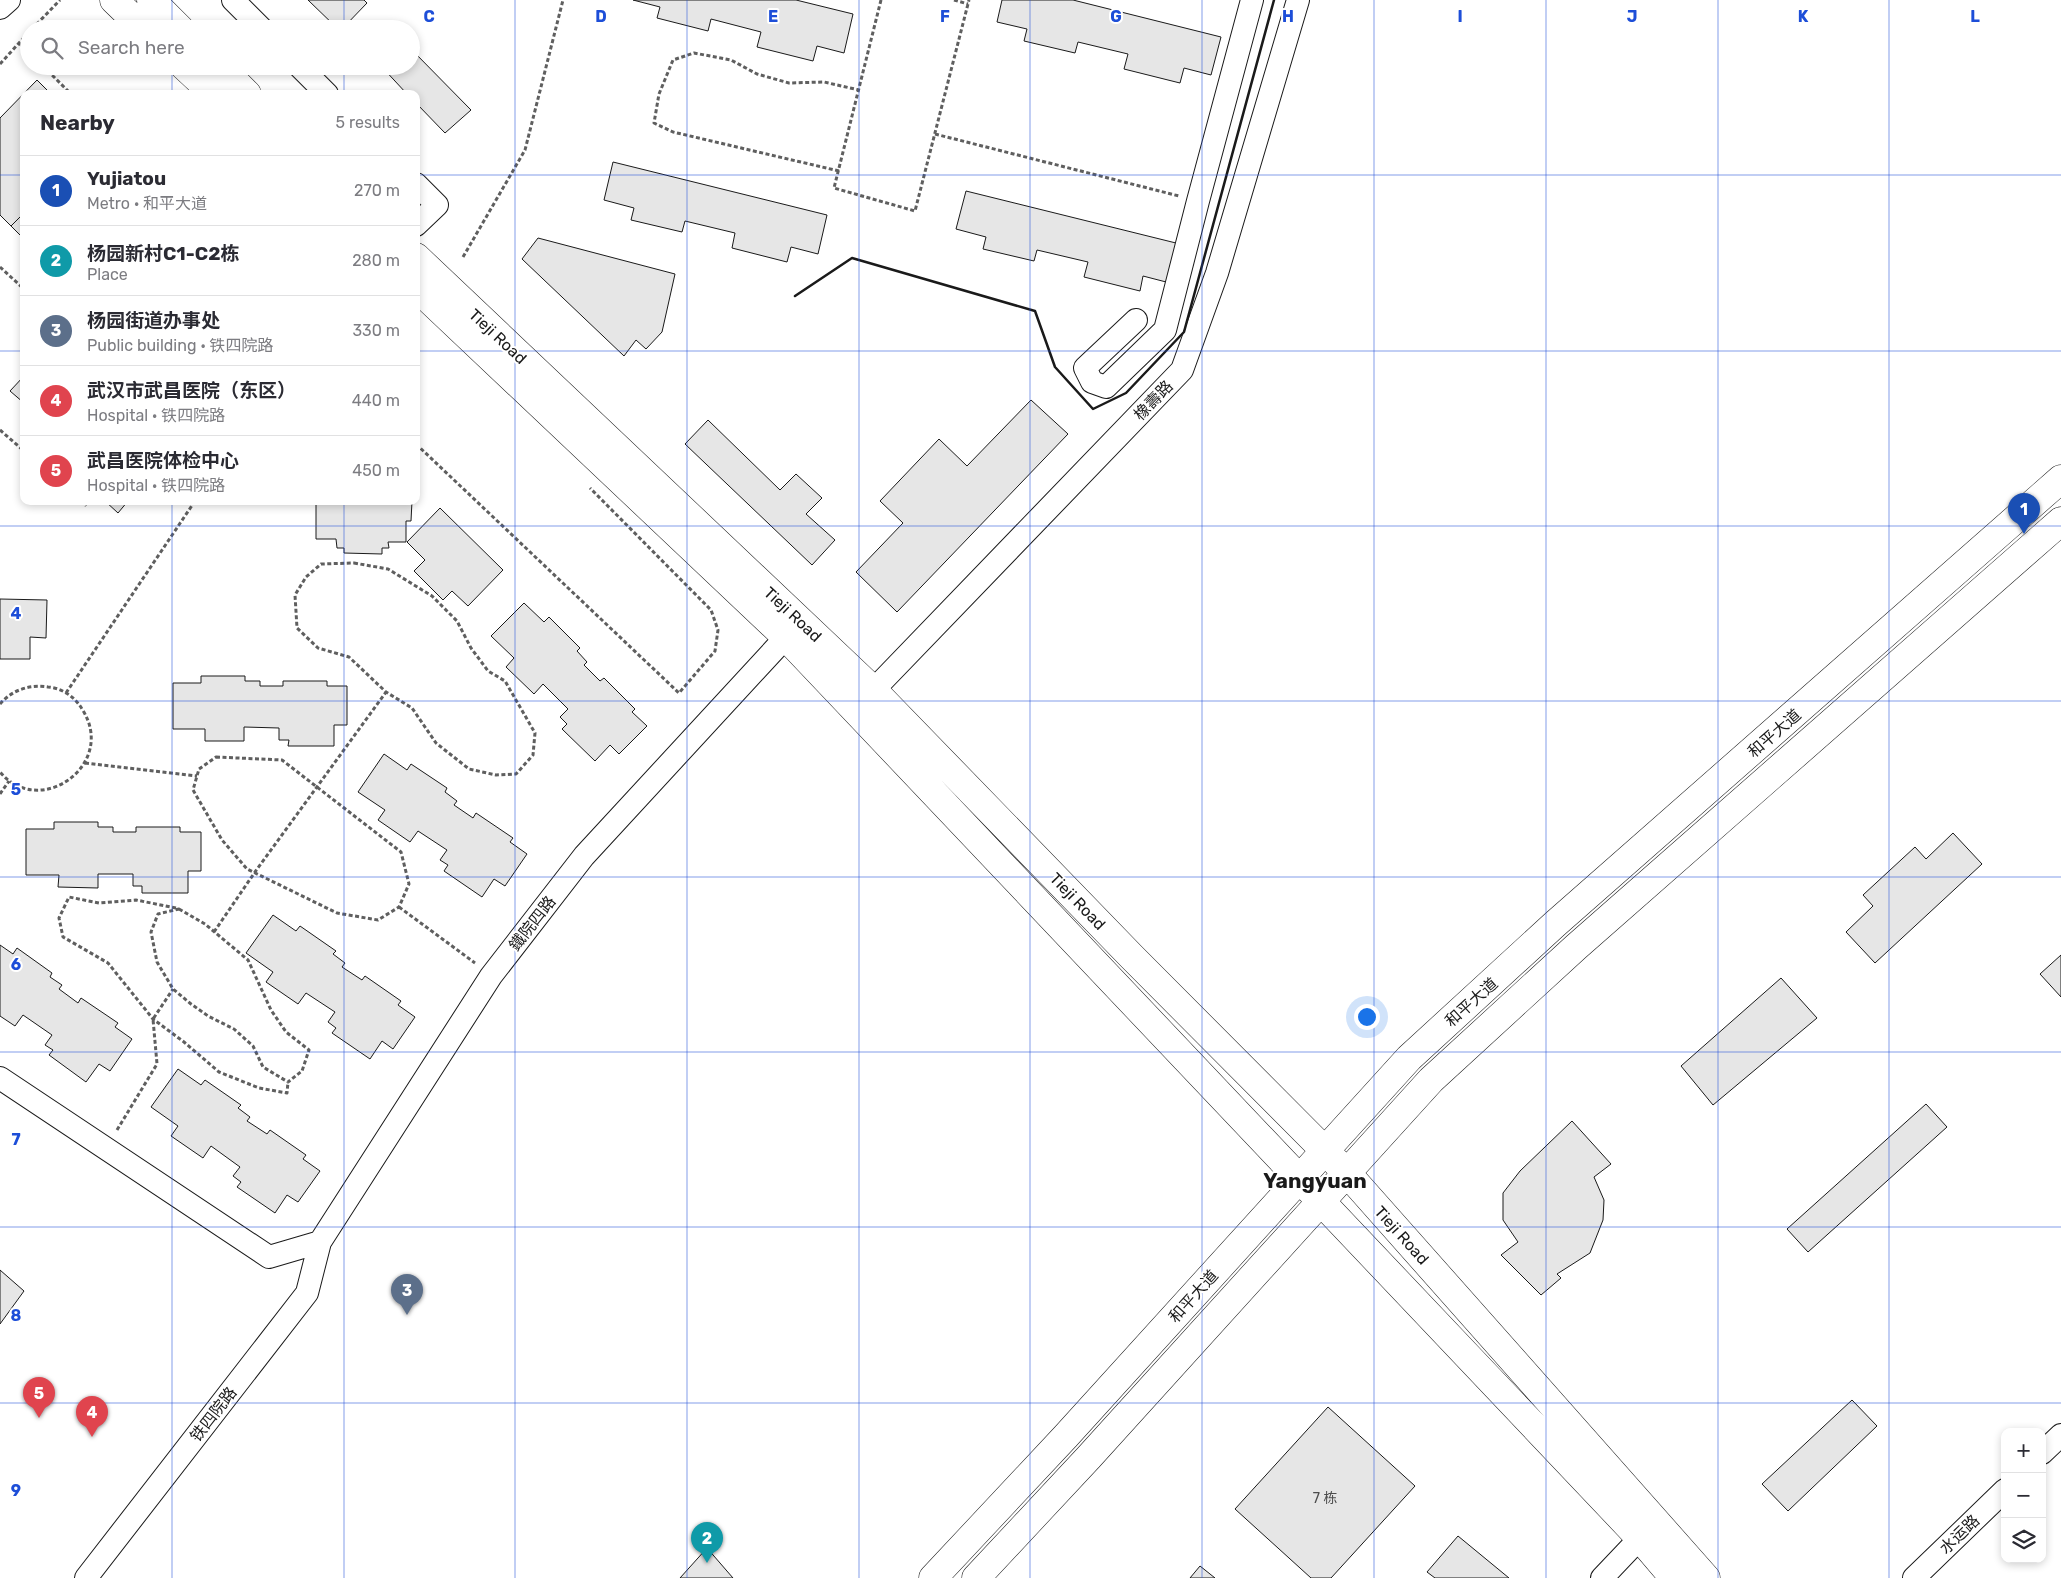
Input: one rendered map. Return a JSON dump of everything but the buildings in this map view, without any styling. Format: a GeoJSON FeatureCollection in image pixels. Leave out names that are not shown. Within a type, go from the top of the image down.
{"type":"FeatureCollection","features":[{"type":"Feature","properties":{"kind":"main road"},"geometry":{"type":"LineString","coordinates":[[114,0],[135,20]]}},
{"type":"Feature","properties":{"kind":"main road"},"geometry":{"type":"LineString","coordinates":[[150,0],[171,20]]}},
{"type":"Feature","properties":{"kind":"main road"},"geometry":{"type":"LineString","coordinates":[[194,75],[210,90]]}},
{"type":"Feature","properties":{"kind":"main road"},"geometry":{"type":"LineString","coordinates":[[228,75],[244,90]]}},
{"type":"Feature","properties":{"kind":"main road","name":"Tieji Road"},"geometry":{"type":"LineString","coordinates":[[420,262],[864,700],[1132,957],[1325,1150],[1706,1578]]}},
{"type":"Feature","properties":{"kind":"main road","name":"Tieji Road"},"geometry":{"type":"LineString","coordinates":[[420,291],[786,637],[864,700],[1300,1178],[1640,1538],[1674,1578]]}},
{"type":"Feature","properties":{"kind":"main road","name":"和平大道"},"geometry":{"type":"LineString","coordinates":[[934,1578],[1066,1436],[1408,1058],[1555,924],[2061,479]]}},
{"type":"Feature","properties":{"kind":"main road","name":"和平大道"},"geometry":{"type":"LineString","coordinates":[[976,1578],[1089,1457],[1431,1080],[1576,947],[2061,521]]}},
{"type":"Feature","properties":{"kind":"street"},"geometry":{"type":"LineString","coordinates":[[0,8],[9,0]]}},
{"type":"Feature","properties":{"kind":"street"},"geometry":{"type":"LineString","coordinates":[[233,0],[253,20]]}},
{"type":"Feature","properties":{"kind":"street"},"geometry":{"type":"LineString","coordinates":[[1136,320],[1085,368],[1092,382],[1106,387],[1166,330],[1198,201],[1252,0]]}},
{"type":"Feature","properties":{"kind":"street","name":"橡壽路"},"geometry":{"type":"LineString","coordinates":[[864,700],[1182,370],[1217,273],[1298,0]]}},
{"type":"Feature","properties":{"kind":"street"},"geometry":{"type":"LineString","coordinates":[[308,75],[322,90]]}},
{"type":"Feature","properties":{"kind":"street"},"geometry":{"type":"LineString","coordinates":[[420,188],[438,205],[420,221]]}},
{"type":"Feature","properties":{"kind":"street","name":"鐵院四路"},"geometry":{"type":"LineString","coordinates":[[320,1242],[491,976],[584,856],[786,637]]}},
{"type":"Feature","properties":{"kind":"street"},"geometry":{"type":"LineString","coordinates":[[0,1078],[269,1257],[320,1242]]}},
{"type":"Feature","properties":{"kind":"street","name":"铁四院路"},"geometry":{"type":"LineString","coordinates":[[86,1578],[307,1293],[320,1242]]}},
{"type":"Feature","properties":{"kind":"street"},"geometry":{"type":"LineString","coordinates":[[2046,1449],[2061,1435]]}},
{"type":"Feature","properties":{"kind":"street","name":"水运路"},"geometry":{"type":"LineString","coordinates":[[1914,1578],[2001,1494]]}},
{"type":"Feature","properties":{"kind":"street"},"geometry":{"type":"LineString","coordinates":[[1602,1578],[1640,1538]]}},
{"type":"Feature","properties":{"kind":"path"},"geometry":{"type":"LineString","coordinates":[[41,20],[60,0]]}},
{"type":"Feature","properties":{"kind":"path"},"geometry":{"type":"LineString","coordinates":[[463,257],[525,150],[563,0]]}},
{"type":"Feature","properties":{"kind":"path"},"geometry":{"type":"LineString","coordinates":[[881,0],[834,188],[915,211],[969,2],[954,0]]}},
{"type":"Feature","properties":{"kind":"path"},"geometry":{"type":"LineString","coordinates":[[0,64],[19,43]]}},
{"type":"Feature","properties":{"kind":"path"},"geometry":{"type":"LineString","coordinates":[[839,171],[673,132],[654,123],[659,94],[673,60],[694,53],[731,60],[757,74],[789,83],[824,82],[859,90]]}},
{"type":"Feature","properties":{"kind":"path"},"geometry":{"type":"LineString","coordinates":[[51,75],[67,90]]}},
{"type":"Feature","properties":{"kind":"path"},"geometry":{"type":"LineString","coordinates":[[935,134],[1198,201]]}},
{"type":"Feature","properties":{"kind":"path"},"geometry":{"type":"LineString","coordinates":[[0,267],[20,285]]}},
{"type":"Feature","properties":{"kind":"path"},"geometry":{"type":"LineString","coordinates":[[0,430],[20,448]]}},
{"type":"Feature","properties":{"kind":"path"},"geometry":{"type":"LineString","coordinates":[[420,448],[679,693],[715,651],[718,630],[711,610],[588,485]]}},
{"type":"Feature","properties":{"kind":"path"},"geometry":{"type":"LineString","coordinates":[[66,692],[192,505]]}},
{"type":"Feature","properties":{"kind":"path"},"geometry":{"type":"LineString","coordinates":[[354,563],[388,569],[432,596],[457,621],[471,648],[488,671],[505,681],[535,734],[533,755],[516,774],[496,775],[469,769],[436,743],[412,708],[386,692],[349,657],[318,648],[297,628],[295,595],[306,577],[321,564],[354,563]]}},
{"type":"Feature","properties":{"kind":"path"},"geometry":{"type":"LineString","coordinates":[[0,704],[18,690],[34,686],[50,687],[66,692],[78,703],[87,716],[91,732],[91,748],[85,763],[75,776],[62,785],[46,789],[30,789],[9,781],[0,772]]}},
{"type":"Feature","properties":{"kind":"path"},"geometry":{"type":"LineString","coordinates":[[214,932],[255,872],[386,692]]}},
{"type":"Feature","properties":{"kind":"path"},"geometry":{"type":"LineString","coordinates":[[216,757],[282,760],[401,852],[408,884],[399,907],[378,920],[337,912],[248,869],[222,840],[193,790],[197,776],[198,769],[216,757]]}},
{"type":"Feature","properties":{"kind":"path"},"geometry":{"type":"LineString","coordinates":[[85,763],[197,776]]}},
{"type":"Feature","properties":{"kind":"path"},"geometry":{"type":"LineString","coordinates":[[0,794],[9,781]]}},
{"type":"Feature","properties":{"kind":"path"},"geometry":{"type":"LineString","coordinates":[[69,897],[99,903],[136,900],[179,909],[205,924],[214,932],[248,960],[271,1010],[286,1032],[308,1050],[302,1071],[288,1082],[287,1093],[259,1088],[219,1072],[153,1019],[108,963],[62,937],[59,918],[69,897]]}},
{"type":"Feature","properties":{"kind":"path"},"geometry":{"type":"LineString","coordinates":[[399,907],[491,976]]}},
{"type":"Feature","properties":{"kind":"path"},"geometry":{"type":"LineString","coordinates":[[179,909],[158,914],[151,932],[157,962],[173,988],[202,1012],[234,1030],[253,1046],[263,1067],[288,1082]]}},
{"type":"Feature","properties":{"kind":"path"},"geometry":{"type":"LineString","coordinates":[[106,1150],[157,1064],[153,1019],[173,988]]}},
{"type":"Feature","properties":{"kind":"wall"},"geometry":{"type":"LineString","coordinates":[[795,296],[852,258],[1035,311],[1055,367],[1093,409],[1126,393],[1184,332],[1274,0]]}},
{"type":"Feature","properties":{"kind":"place","name":"Yujiatou"},"geometry":{"type":"Point","coordinates":[2024,534]}},
{"type":"Feature","properties":{"kind":"place","name":"杨园街道办事处"},"geometry":{"type":"Point","coordinates":[407,1315]}},
{"type":"Feature","properties":{"kind":"place","name":"武昌医院体检中心"},"geometry":{"type":"Point","coordinates":[39,1418]}},
{"type":"Feature","properties":{"kind":"place","name":"武汉市武昌医院（东区）"},"geometry":{"type":"Point","coordinates":[92,1437]}},
{"type":"Feature","properties":{"kind":"place","name":"杨园新村C1-C2栋"},"geometry":{"type":"Point","coordinates":[707,1563]}},
{"type":"Feature","properties":{"kind":"district","name":"Yangyuan"},"geometry":{"type":"Point","coordinates":[1315,1181]}}]}
